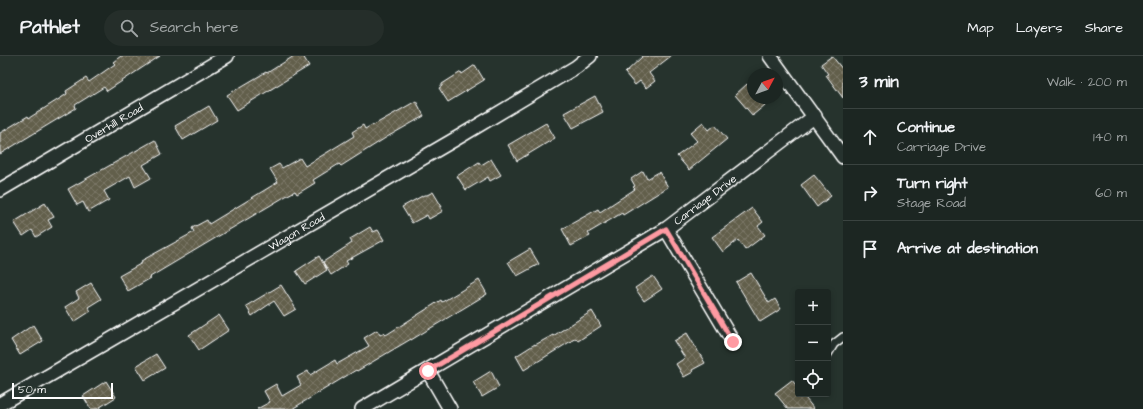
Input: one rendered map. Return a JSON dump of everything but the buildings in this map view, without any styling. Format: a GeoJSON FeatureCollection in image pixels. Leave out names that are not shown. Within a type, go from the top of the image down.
{"type":"FeatureCollection","features":[{"type":"Feature","properties":{"kind":"street","name":"Overhill Road"},"geometry":{"type":"LineString","coordinates":[[0,190],[227,56]]}},
{"type":"Feature","properties":{"kind":"street","name":"Wagon Road"},"geometry":{"type":"LineString","coordinates":[[0,404],[464,134],[576,67],[590,56]]}},
{"type":"Feature","properties":{"kind":"street"},"geometry":{"type":"LineString","coordinates":[[770,56],[815,116],[843,157]]}},
{"type":"Feature","properties":{"kind":"street","name":"Carriage Drive"},"geometry":{"type":"LineString","coordinates":[[362,409],[666,229],[815,116]]}},
{"type":"Feature","properties":{"kind":"street"},"geometry":{"type":"LineString","coordinates":[[666,229],[733,342]]}},
{"type":"Feature","properties":{"kind":"street"},"geometry":{"type":"LineString","coordinates":[[428,371],[450,409]]}},
{"type":"Feature","properties":{"kind":"lane"},"geometry":{"type":"LineString","coordinates":[[831,349],[834,344],[843,337]]}},
{"type":"Feature","properties":{"kind":"route"},"geometry":{"type":"LineString","coordinates":[[428,371],[666,229],[733,342]]}}]}
